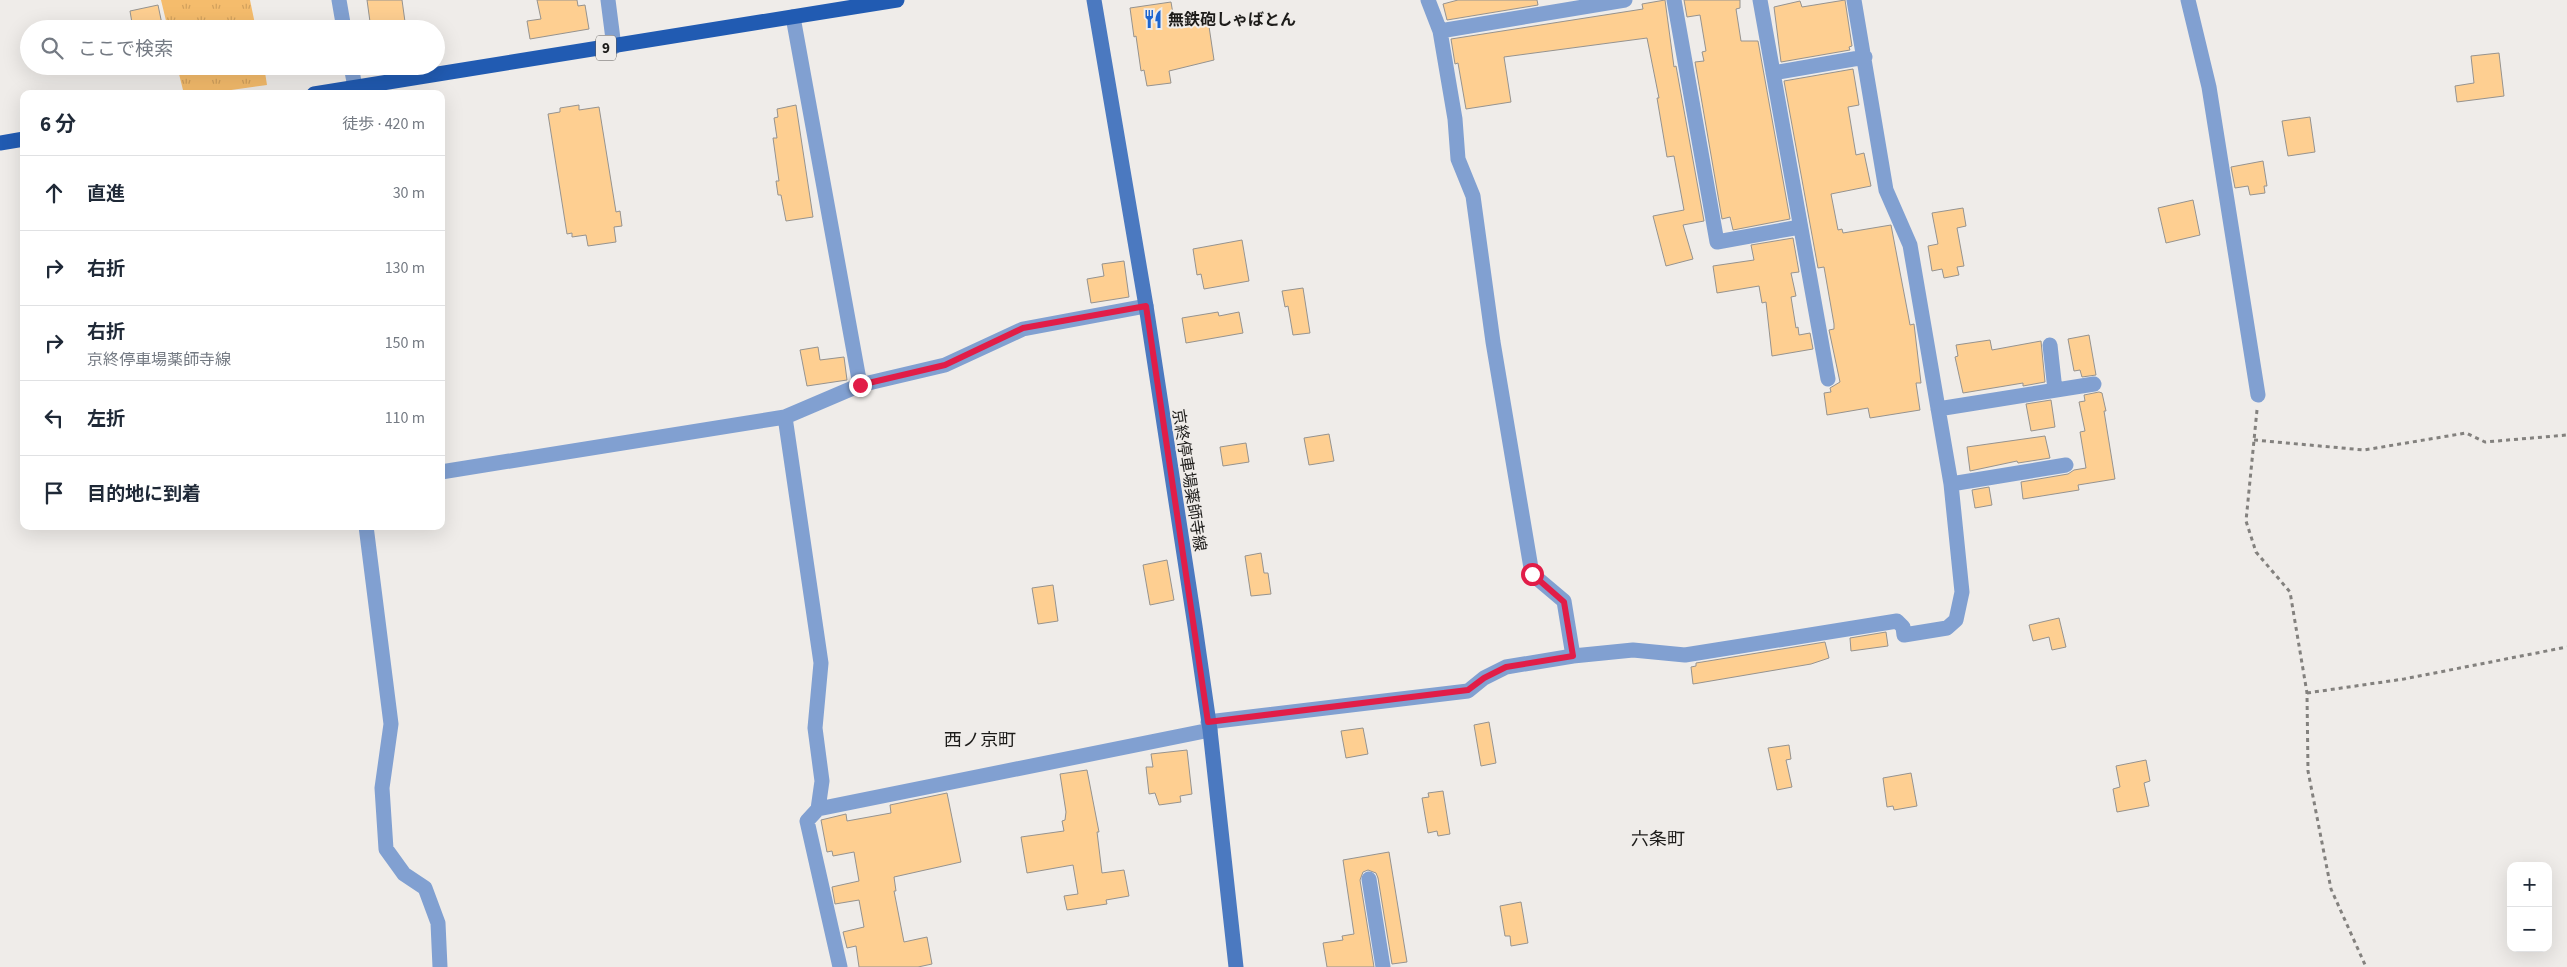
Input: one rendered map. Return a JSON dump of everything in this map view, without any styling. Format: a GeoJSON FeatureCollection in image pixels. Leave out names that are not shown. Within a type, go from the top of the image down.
{"type":"FeatureCollection","features":[{"type":"Feature","properties":{"kind":"main road","name":"9"},"geometry":{"type":"LineString","coordinates":[[445,73],[897,0]]}},
{"type":"Feature","properties":{"kind":"main road","name":"京終停車場薬師寺線"},"geometry":{"type":"LineString","coordinates":[[1094,0],[1146,306],[1209,726],[1236,967]]}},
{"type":"Feature","properties":{"kind":"main road","name":"9"},"geometry":{"type":"LineString","coordinates":[[337,90],[433,75]]}},
{"type":"Feature","properties":{"kind":"main road"},"geometry":{"type":"LineString","coordinates":[[0,143],[20,140]]}},
{"type":"Feature","properties":{"kind":"street"},"geometry":{"type":"LineString","coordinates":[[339,0],[342,20]]}},
{"type":"Feature","properties":{"kind":"street"},"geometry":{"type":"LineString","coordinates":[[608,0],[614,47]]}},
{"type":"Feature","properties":{"kind":"street"},"geometry":{"type":"LineString","coordinates":[[1428,0],[1440,31],[1455,119],[1458,159],[1473,196],[1493,342],[1532,574],[1564,602],[1573,656]]}},
{"type":"Feature","properties":{"kind":"street"},"geometry":{"type":"LineString","coordinates":[[1440,31],[1625,0]]}},
{"type":"Feature","properties":{"kind":"street"},"geometry":{"type":"LineString","coordinates":[[1674,0],[1717,242],[1800,227]]}},
{"type":"Feature","properties":{"kind":"street"},"geometry":{"type":"LineString","coordinates":[[1760,0],[1828,379]]}},
{"type":"Feature","properties":{"kind":"street"},"geometry":{"type":"LineString","coordinates":[[818,809],[1209,726],[1468,690],[1484,678],[1506,667],[1573,656],[1632,650],[1686,655],[1897,621],[1903,627],[1904,635],[1947,628],[1956,620],[1962,592],[1951,484],[1910,245],[1886,190],[1854,0]]}},
{"type":"Feature","properties":{"kind":"street"},"geometry":{"type":"LineString","coordinates":[[2188,0],[2209,88],[2258,394]]}},
{"type":"Feature","properties":{"kind":"street"},"geometry":{"type":"LineString","coordinates":[[792,17],[860,385]]}},
{"type":"Feature","properties":{"kind":"street"},"geometry":{"type":"LineString","coordinates":[[1773,73],[1864,57]]}},
{"type":"Feature","properties":{"kind":"street"},"geometry":{"type":"LineString","coordinates":[[353,75],[355,87]]}},
{"type":"Feature","properties":{"kind":"street"},"geometry":{"type":"LineString","coordinates":[[445,471],[785,417],[860,385],[945,365],[1023,328],[1146,306]]}},
{"type":"Feature","properties":{"kind":"street"},"geometry":{"type":"LineString","coordinates":[[2050,345],[2055,390]]}},
{"type":"Feature","properties":{"kind":"street"},"geometry":{"type":"LineString","coordinates":[[1938,408],[2094,384]]}},
{"type":"Feature","properties":{"kind":"street"},"geometry":{"type":"LineString","coordinates":[[785,417],[821,662],[815,728],[822,781],[818,809],[807,821],[840,967]]}},
{"type":"Feature","properties":{"kind":"street"},"geometry":{"type":"LineString","coordinates":[[1951,484],[2066,465]]}},
{"type":"Feature","properties":{"kind":"street"},"geometry":{"type":"LineString","coordinates":[[367,530],[391,724],[382,788],[386,849],[404,874],[425,888],[438,922],[440,967]]}},
{"type":"Feature","properties":{"kind":"street"},"geometry":{"type":"LineString","coordinates":[[1369,879],[1383,967]]}},
{"type":"Feature","properties":{"kind":"path"},"geometry":{"type":"LineString","coordinates":[[2258,394],[2246,521],[2256,552],[2290,592],[2307,694],[2308,771],[2330,889],[2366,967]]}},
{"type":"Feature","properties":{"kind":"path"},"geometry":{"type":"LineString","coordinates":[[2254,440],[2364,450],[2466,434],[2485,442],[2567,436]]}},
{"type":"Feature","properties":{"kind":"path"},"geometry":{"type":"LineString","coordinates":[[2307,694],[2404,679],[2567,647]]}},
{"type":"Feature","properties":{"kind":"green space"},"geometry":{"type":"Polygon","coordinates":[[[161,0],[250,0],[254,20],[166,20],[161,0]]]}},
{"type":"Feature","properties":{"kind":"green space"},"geometry":{"type":"Polygon","coordinates":[[[179,75],[265,75],[267,85],[231,90],[183,90],[179,75]]]}},
{"type":"Feature","properties":{"kind":"building"},"geometry":{"type":"Polygon","coordinates":[[[367,0],[402,0],[405,20],[370,20],[367,0]]]}},
{"type":"Feature","properties":{"kind":"building"},"geometry":{"type":"Polygon","coordinates":[[[537,0],[577,0],[578,6],[585,5],[589,29],[530,39],[527,21],[541,19],[537,0]]]}},
{"type":"Feature","properties":{"kind":"building"},"geometry":{"type":"Polygon","coordinates":[[[1458,0],[1537,0],[1538,5],[1447,20],[1443,4],[1458,0]]]}},
{"type":"Feature","properties":{"kind":"building"},"geometry":{"type":"Polygon","coordinates":[[[1665,0],[1674,67],[1676,66],[1704,221],[1683,225],[1693,259],[1666,266],[1653,216],[1684,210],[1674,156],[1667,157],[1657,98],[1659,98],[1647,38],[1504,57],[1511,102],[1466,109],[1458,63],[1455,64],[1451,39],[1643,9],[1642,4],[1665,0]]]}},
{"type":"Feature","properties":{"kind":"building"},"geometry":{"type":"Polygon","coordinates":[[[1684,0],[1740,0],[1740,8],[1736,9],[1741,41],[1758,41],[1790,219],[1733,230],[1730,217],[1722,219],[1695,62],[1704,61],[1702,52],[1706,51],[1700,15],[1687,17],[1684,0]]]}},
{"type":"Feature","properties":{"kind":"building"},"geometry":{"type":"Polygon","coordinates":[[[1845,0],[1852,46],[1849,47],[1850,50],[1781,62],[1774,7],[1800,1],[1802,7],[1845,0]]]}},
{"type":"Feature","properties":{"kind":"building"},"geometry":{"type":"Polygon","coordinates":[[[1171,2],[1174,20],[1207,13],[1214,60],[1169,71],[1171,83],[1147,86],[1144,70],[1141,71],[1130,8],[1171,2]]]}},
{"type":"Feature","properties":{"kind":"building"},"geometry":{"type":"Polygon","coordinates":[[[158,5],[161,20],[132,20],[130,11],[158,5]]]}},
{"type":"Feature","properties":{"kind":"building"},"geometry":{"type":"Polygon","coordinates":[[[2499,53],[2504,96],[2457,102],[2455,86],[2474,83],[2471,56],[2499,53]]]}},
{"type":"Feature","properties":{"kind":"building"},"geometry":{"type":"Polygon","coordinates":[[[1853,69],[1859,105],[1848,107],[1856,155],[1864,153],[1871,186],[1831,194],[1838,230],[1842,229],[1843,233],[1891,225],[1910,325],[1914,324],[1921,383],[1916,383],[1920,410],[1870,418],[1868,408],[1827,415],[1824,393],[1831,392],[1830,388],[1840,382],[1829,330],[1834,329],[1834,324],[1824,267],[1818,268],[1784,81],[1853,69]]]}},
{"type":"Feature","properties":{"kind":"building"},"geometry":{"type":"Polygon","coordinates":[[[579,105],[579,110],[599,107],[616,212],[620,211],[622,226],[614,227],[616,242],[588,246],[586,235],[572,237],[572,233],[567,234],[548,114],[560,112],[560,108],[579,105]]]}},
{"type":"Feature","properties":{"kind":"building"},"geometry":{"type":"Polygon","coordinates":[[[796,105],[813,217],[786,221],[776,181],[779,181],[773,138],[777,138],[774,118],[778,117],[777,109],[796,105]]]}},
{"type":"Feature","properties":{"kind":"building"},"geometry":{"type":"Polygon","coordinates":[[[2310,117],[2315,152],[2288,156],[2282,121],[2310,117]]]}},
{"type":"Feature","properties":{"kind":"building"},"geometry":{"type":"Polygon","coordinates":[[[2263,161],[2267,186],[2264,186],[2265,193],[2250,195],[2248,186],[2235,188],[2231,167],[2263,161]]]}},
{"type":"Feature","properties":{"kind":"building"},"geometry":{"type":"Polygon","coordinates":[[[2193,200],[2200,235],[2166,243],[2158,208],[2193,200]]]}},
{"type":"Feature","properties":{"kind":"building"},"geometry":{"type":"Polygon","coordinates":[[[1963,208],[1966,226],[1957,228],[1964,266],[1957,267],[1959,275],[1944,278],[1942,269],[1932,271],[1928,246],[1938,244],[1932,213],[1963,208]]]}},
{"type":"Feature","properties":{"kind":"building"},"geometry":{"type":"Polygon","coordinates":[[[1793,238],[1799,272],[1791,273],[1796,296],[1791,297],[1796,328],[1798,327],[1799,335],[1810,333],[1813,349],[1772,356],[1766,302],[1762,303],[1759,286],[1717,293],[1713,266],[1754,260],[1751,245],[1793,238]]]}},
{"type":"Feature","properties":{"kind":"building"},"geometry":{"type":"Polygon","coordinates":[[[1242,240],[1249,281],[1204,289],[1201,274],[1197,275],[1193,249],[1242,240]]]}},
{"type":"Feature","properties":{"kind":"building"},"geometry":{"type":"Polygon","coordinates":[[[1124,261],[1129,297],[1091,303],[1087,279],[1104,276],[1102,264],[1124,261]]]}},
{"type":"Feature","properties":{"kind":"building"},"geometry":{"type":"Polygon","coordinates":[[[1303,288],[1310,333],[1293,335],[1288,306],[1285,307],[1282,291],[1303,288]]]}},
{"type":"Feature","properties":{"kind":"building"},"geometry":{"type":"Polygon","coordinates":[[[1218,312],[1219,316],[1239,312],[1243,333],[1186,343],[1182,318],[1218,312]]]}},
{"type":"Feature","properties":{"kind":"building"},"geometry":{"type":"Polygon","coordinates":[[[2089,335],[2096,375],[2082,377],[2080,370],[2074,371],[2068,339],[2089,335]]]}},
{"type":"Feature","properties":{"kind":"building"},"geometry":{"type":"Polygon","coordinates":[[[1990,340],[1992,350],[2041,341],[2045,382],[2023,386],[2023,383],[1963,393],[1955,357],[1958,356],[1956,345],[1990,340]]]}},
{"type":"Feature","properties":{"kind":"building"},"geometry":{"type":"Polygon","coordinates":[[[818,347],[820,360],[844,357],[847,380],[807,386],[800,350],[818,347]]]}},
{"type":"Feature","properties":{"kind":"building"},"geometry":{"type":"Polygon","coordinates":[[[2102,393],[2106,411],[2104,411],[2115,479],[2078,485],[2079,490],[2023,499],[2021,482],[2068,474],[2074,470],[2086,468],[2080,432],[2085,431],[2079,402],[2085,401],[2084,395],[2102,393]]]}},
{"type":"Feature","properties":{"kind":"building"},"geometry":{"type":"Polygon","coordinates":[[[2051,400],[2055,427],[2031,431],[2026,404],[2051,400]]]}},
{"type":"Feature","properties":{"kind":"building"},"geometry":{"type":"Polygon","coordinates":[[[1329,434],[1334,461],[1309,465],[1304,438],[1329,434]]]}},
{"type":"Feature","properties":{"kind":"building"},"geometry":{"type":"Polygon","coordinates":[[[2045,436],[2050,458],[2018,463],[2017,461],[1970,471],[1967,447],[2045,436]]]}},
{"type":"Feature","properties":{"kind":"building"},"geometry":{"type":"Polygon","coordinates":[[[1246,443],[1249,462],[1223,466],[1220,447],[1246,443]]]}},
{"type":"Feature","properties":{"kind":"building"},"geometry":{"type":"Polygon","coordinates":[[[1989,487],[1992,505],[1975,508],[1972,490],[1989,487]]]}},
{"type":"Feature","properties":{"kind":"building"},"geometry":{"type":"Polygon","coordinates":[[[1261,553],[1264,573],[1268,573],[1271,594],[1251,596],[1245,556],[1261,553]]]}},
{"type":"Feature","properties":{"kind":"building"},"geometry":{"type":"Polygon","coordinates":[[[1167,560],[1174,600],[1150,605],[1143,565],[1167,560]]]}},
{"type":"Feature","properties":{"kind":"building"},"geometry":{"type":"Polygon","coordinates":[[[1053,585],[1058,621],[1038,624],[1032,588],[1053,585]]]}},
{"type":"Feature","properties":{"kind":"building"},"geometry":{"type":"Polygon","coordinates":[[[2059,618],[2066,647],[2052,650],[2049,637],[2033,641],[2029,625],[2059,618]]]}},
{"type":"Feature","properties":{"kind":"building"},"geometry":{"type":"Polygon","coordinates":[[[1886,632],[1888,646],[1851,651],[1850,638],[1886,632]]]}},
{"type":"Feature","properties":{"kind":"building"},"geometry":{"type":"Polygon","coordinates":[[[1825,642],[1829,658],[1811,664],[1693,684],[1691,667],[1696,666],[1696,663],[1825,642]]]}},
{"type":"Feature","properties":{"kind":"building"},"geometry":{"type":"Polygon","coordinates":[[[1489,722],[1496,763],[1481,766],[1474,725],[1489,722]]]}},
{"type":"Feature","properties":{"kind":"building"},"geometry":{"type":"Polygon","coordinates":[[[1363,728],[1368,754],[1346,758],[1341,731],[1363,728]]]}},
{"type":"Feature","properties":{"kind":"building"},"geometry":{"type":"Polygon","coordinates":[[[1789,745],[1791,759],[1786,760],[1792,787],[1777,790],[1768,748],[1789,745]]]}},
{"type":"Feature","properties":{"kind":"building"},"geometry":{"type":"Polygon","coordinates":[[[1187,750],[1192,794],[1180,796],[1181,802],[1159,805],[1155,793],[1149,794],[1146,767],[1153,767],[1151,754],[1187,750]]]}},
{"type":"Feature","properties":{"kind":"building"},"geometry":{"type":"Polygon","coordinates":[[[2146,760],[2150,781],[2144,783],[2149,806],[2117,812],[2113,789],[2120,787],[2116,766],[2146,760]]]}},
{"type":"Feature","properties":{"kind":"building"},"geometry":{"type":"Polygon","coordinates":[[[1087,770],[1099,832],[1097,832],[1102,873],[1124,870],[1129,896],[1106,900],[1107,904],[1067,910],[1064,896],[1078,894],[1073,865],[1027,873],[1021,837],[1064,831],[1062,821],[1065,820],[1066,812],[1060,774],[1087,770]]]}},
{"type":"Feature","properties":{"kind":"building"},"geometry":{"type":"Polygon","coordinates":[[[1911,773],[1917,806],[1894,810],[1893,806],[1887,807],[1883,778],[1911,773]]]}},
{"type":"Feature","properties":{"kind":"building"},"geometry":{"type":"Polygon","coordinates":[[[1443,791],[1450,834],[1438,836],[1437,831],[1428,833],[1422,798],[1429,797],[1428,793],[1443,791]]]}},
{"type":"Feature","properties":{"kind":"building"},"geometry":{"type":"Polygon","coordinates":[[[947,793],[961,862],[894,877],[896,891],[894,891],[904,942],[927,937],[932,964],[918,967],[859,967],[856,946],[847,948],[843,932],[864,927],[859,900],[835,904],[832,887],[859,881],[854,852],[833,856],[832,851],[827,852],[821,820],[846,814],[847,821],[891,813],[890,805],[947,793]]]}},
{"type":"Feature","properties":{"kind":"building"},"geometry":{"type":"Polygon","coordinates":[[[1389,852],[1407,962],[1392,964],[1378,878],[1376,873],[1368,870],[1363,872],[1360,880],[1374,967],[1327,967],[1323,943],[1343,940],[1342,936],[1354,934],[1343,860],[1389,852]]]}},
{"type":"Feature","properties":{"kind":"building"},"geometry":{"type":"Polygon","coordinates":[[[1521,902],[1528,943],[1511,946],[1510,936],[1505,936],[1500,906],[1521,902]]]}},
{"type":"Feature","properties":{"kind":"place","name":"無鉄砲しゃばとん"},"geometry":{"type":"Point","coordinates":[1153,19]}},
{"type":"Feature","properties":{"kind":"district","name":"西ノ京町"},"geometry":{"type":"Point","coordinates":[980,740]}},
{"type":"Feature","properties":{"kind":"district","name":"六条町"},"geometry":{"type":"Point","coordinates":[1658,839]}},
{"type":"Feature","properties":{"kind":"route"},"geometry":{"type":"LineString","coordinates":[[860,385],[945,365],[1023,328],[1146,306],[1196,626],[1208,722],[1468,690],[1484,678],[1506,667],[1573,656],[1564,602],[1532,574]]}}]}
